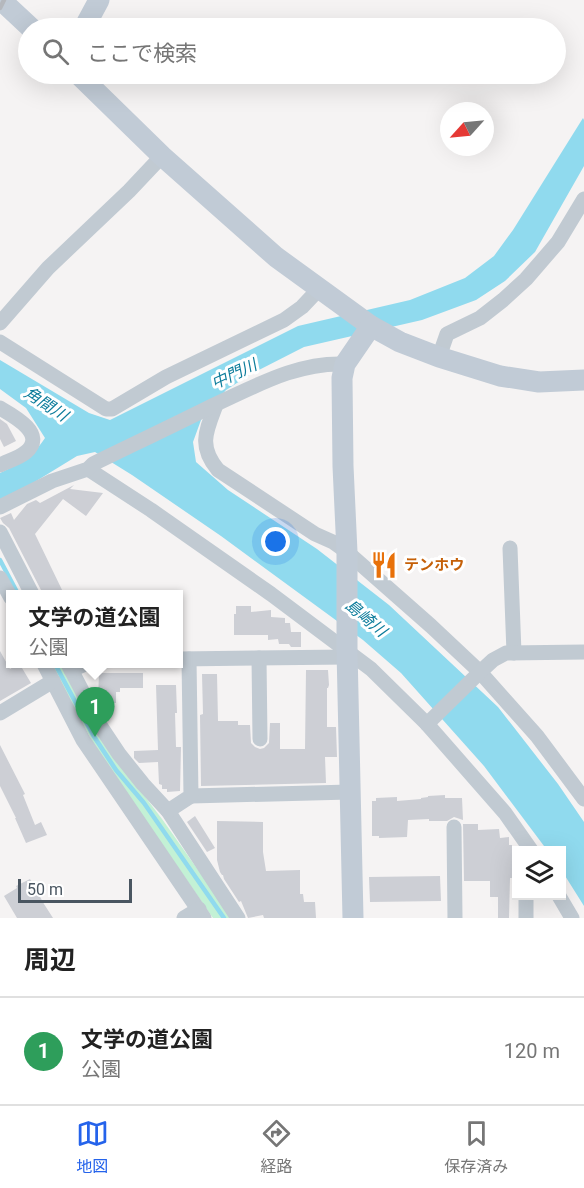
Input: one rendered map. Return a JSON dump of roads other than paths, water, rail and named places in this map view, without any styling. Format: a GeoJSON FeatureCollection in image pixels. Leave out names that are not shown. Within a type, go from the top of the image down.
{"type":"FeatureCollection","features":[{"type":"Feature","properties":{"kind":"street"},"geometry":{"type":"LineString","coordinates":[[1,0],[20,18]]}},
{"type":"Feature","properties":{"kind":"street"},"geometry":{"type":"LineString","coordinates":[[89,18],[99,0]]}},
{"type":"Feature","properties":{"kind":"street"},"geometry":{"type":"LineString","coordinates":[[88,84],[162,156],[276,257],[371,326],[400,342],[500,376],[539,381],[584,381]]}},
{"type":"Feature","properties":{"kind":"street"},"geometry":{"type":"LineString","coordinates":[[0,323],[48,268],[129,191],[162,156]]}},
{"type":"Feature","properties":{"kind":"street"},"geometry":{"type":"LineString","coordinates":[[439,357],[447,334],[480,318],[525,279],[558,242],[582,204]]}},
{"type":"Feature","properties":{"kind":"street"},"geometry":{"type":"LineString","coordinates":[[0,342],[106,410],[112,409],[166,377],[284,320],[302,307],[319,289]]}},
{"type":"Feature","properties":{"kind":"street"},"geometry":{"type":"LineString","coordinates":[[353,918],[342,378],[345,364],[371,326]]}},
{"type":"Feature","properties":{"kind":"street"},"geometry":{"type":"LineString","coordinates":[[0,507],[52,481],[90,467],[263,381],[330,363],[345,364]]}},
{"type":"Feature","properties":{"kind":"street"},"geometry":{"type":"LineString","coordinates":[[0,408],[25,424],[32,436],[32,442],[27,452],[0,465]]}},
{"type":"Feature","properties":{"kind":"street"},"geometry":{"type":"LineString","coordinates":[[209,408],[205,434],[207,453],[218,470],[315,534],[333,542],[347,557],[431,626],[537,736],[584,799]]}},
{"type":"Feature","properties":{"kind":"street"},"geometry":{"type":"LineString","coordinates":[[90,467],[347,647],[429,721],[505,813],[528,846]]}},
{"type":"Feature","properties":{"kind":"street"},"geometry":{"type":"LineString","coordinates":[[0,532],[30,590]]}},
{"type":"Feature","properties":{"kind":"street"},"geometry":{"type":"LineString","coordinates":[[510,548],[514,653]]}},
{"type":"Feature","properties":{"kind":"street"},"geometry":{"type":"LineString","coordinates":[[191,796],[184,659],[259,658],[347,647]]}},
{"type":"Feature","properties":{"kind":"street"},"geometry":{"type":"LineString","coordinates":[[429,721],[493,660],[506,653],[584,652]]}},
{"type":"Feature","properties":{"kind":"street"},"geometry":{"type":"LineString","coordinates":[[259,658],[260,739]]}},
{"type":"Feature","properties":{"kind":"street"},"geometry":{"type":"LineString","coordinates":[[46,668],[83,740],[201,914],[184,918]]}},
{"type":"Feature","properties":{"kind":"street"},"geometry":{"type":"LineString","coordinates":[[76,668],[101,727],[119,754],[168,811],[238,918]]}},
{"type":"Feature","properties":{"kind":"street"},"geometry":{"type":"LineString","coordinates":[[0,713],[53,681]]}},
{"type":"Feature","properties":{"kind":"street"},"geometry":{"type":"LineString","coordinates":[[168,811],[191,796],[350,792]]}},
{"type":"Feature","properties":{"kind":"street"},"geometry":{"type":"LineString","coordinates":[[454,827],[455,918]]}},
{"type":"Feature","properties":{"kind":"street"},"geometry":{"type":"LineString","coordinates":[[526,900],[526,918]]}},
{"type":"Feature","properties":{"kind":"street"},"geometry":{"type":"LineString","coordinates":[[561,900],[572,918]]}},
{"type":"Feature","properties":{"kind":"water"},"geometry":{"type":"Polygon","coordinates":[[[583,118],[584,166],[535,252],[505,281],[476,300],[422,320],[304,347],[251,374],[226,390],[201,420],[193,442],[196,462],[228,490],[317,549],[389,605],[498,707],[558,784],[584,822],[584,906],[566,877],[566,846],[544,846],[484,766],[401,673],[363,640],[221,536],[95,452],[77,456],[0,500],[0,473],[20,463],[45,438],[26,408],[0,389],[0,360],[89,413],[110,420],[298,326],[410,300],[465,278],[494,256],[513,230],[583,118]]]}},
{"type":"Feature","properties":{"kind":"waterway"},"geometry":{"type":"LineString","coordinates":[[0,560],[16,590]]}},
{"type":"Feature","properties":{"kind":"waterway"},"geometry":{"type":"LineString","coordinates":[[57,668],[93,735],[116,770],[144,803],[224,918]]}},
{"type":"Feature","properties":{"kind":"railway"},"geometry":{"type":"LineString","coordinates":[[0,8],[4,0]]}},
{"type":"Feature","properties":{"kind":"place","name":"テンホウ"},"geometry":{"type":"Point","coordinates":[384,565]}},
{"type":"Feature","properties":{"kind":"place","name":"文学の道公園"},"geometry":{"type":"Point","coordinates":[95,737]}},
{"type":"Feature","properties":{"kind":"water label","name":"中門川"},"geometry":{"type":"Point","coordinates":[234,374]}},
{"type":"Feature","properties":{"kind":"water label","name":"角間川"},"geometry":{"type":"Point","coordinates":[46,404]}},
{"type":"Feature","properties":{"kind":"water label","name":"島崎川"},"geometry":{"type":"Point","coordinates":[366,618]}}]}
